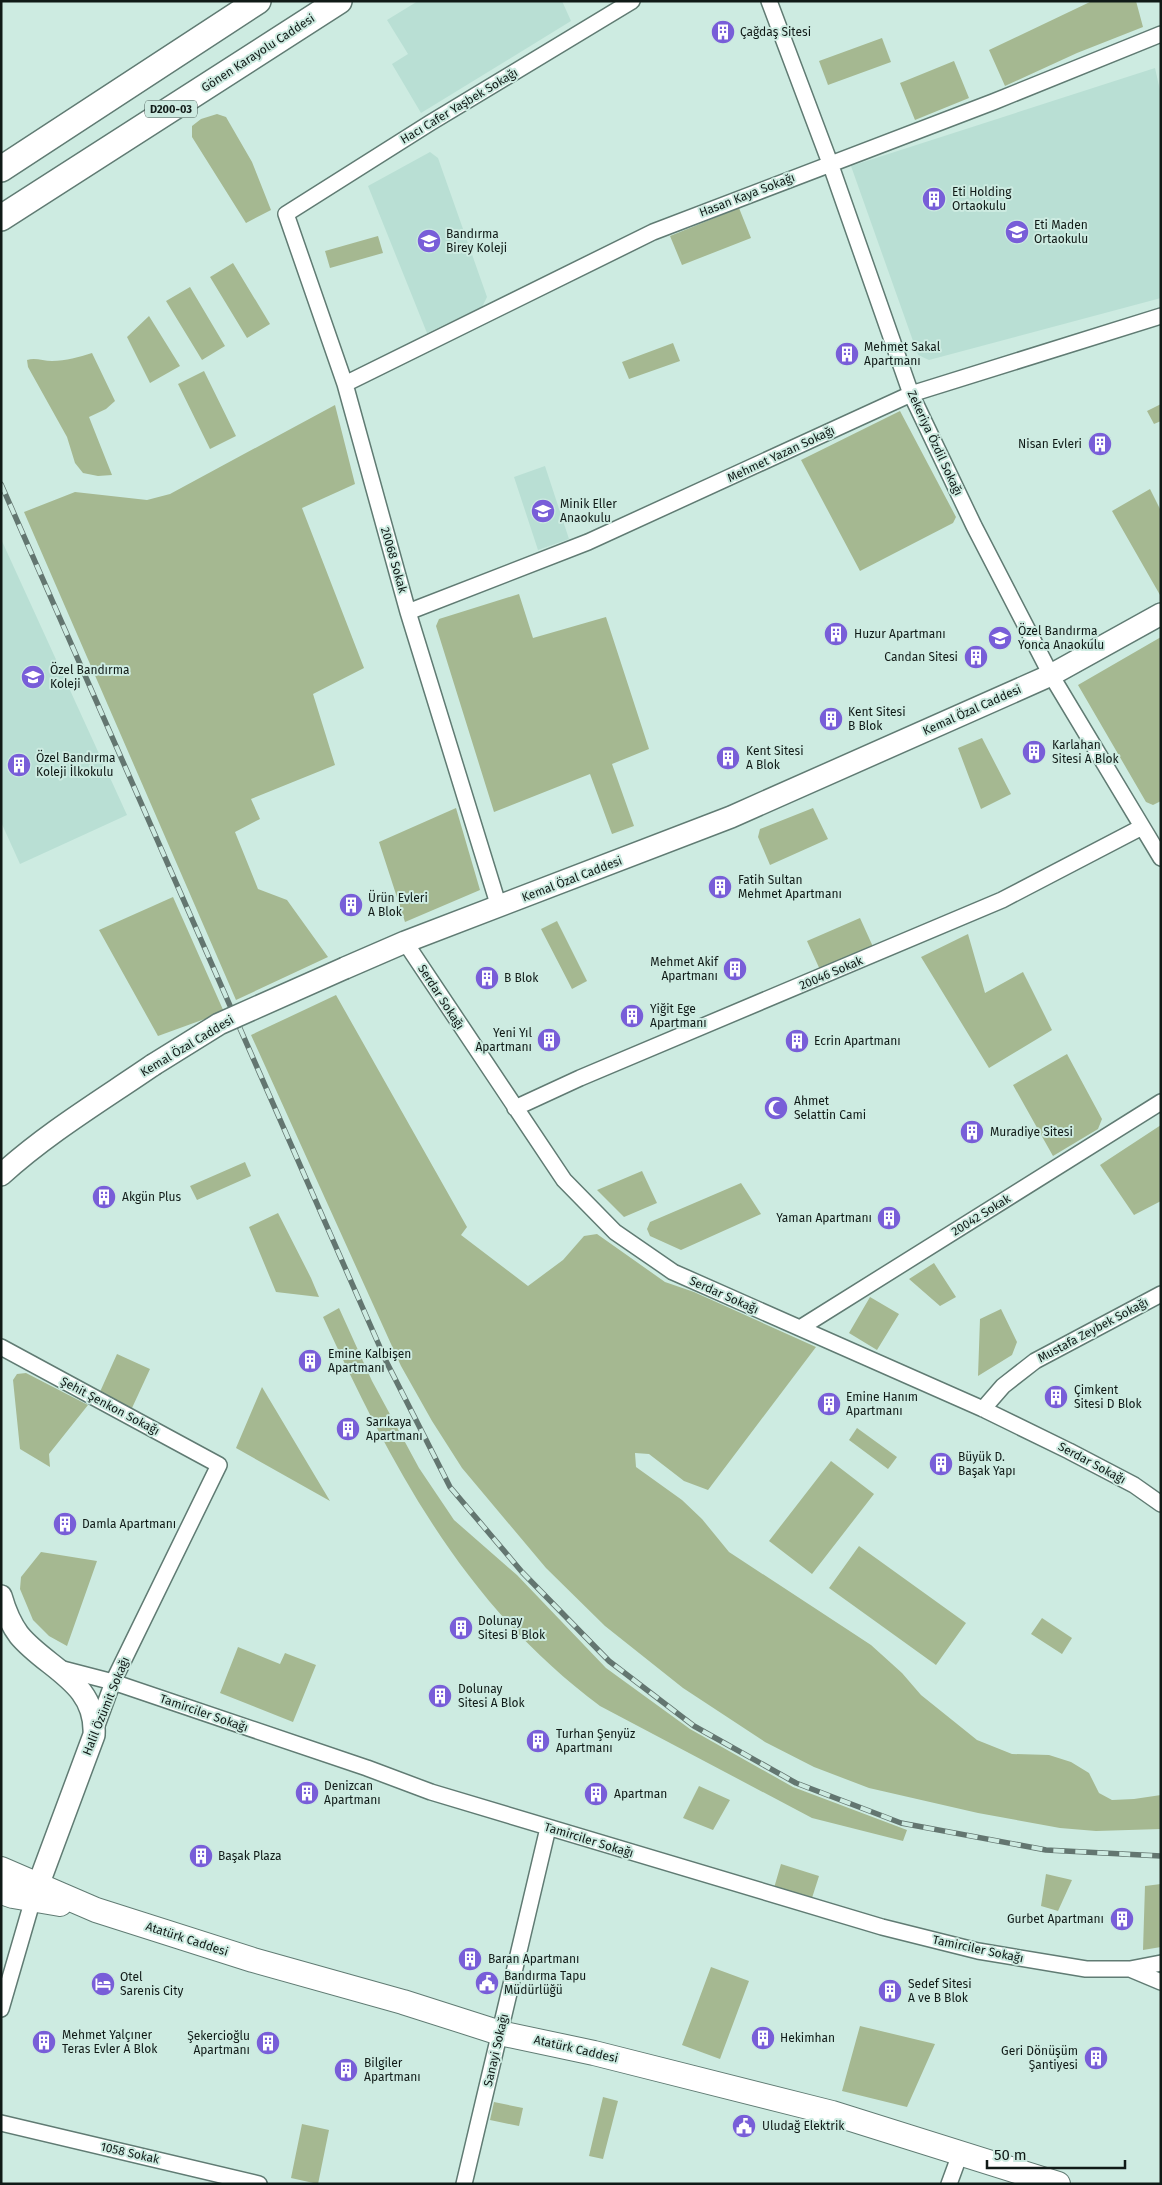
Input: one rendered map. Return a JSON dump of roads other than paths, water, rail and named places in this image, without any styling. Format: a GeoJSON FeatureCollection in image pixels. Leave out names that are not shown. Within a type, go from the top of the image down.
{"type":"FeatureCollection","features":[{"type":"Feature","properties":{"kind":"highway"},"geometry":{"type":"LineString","coordinates":[[1,169],[258,1]]}},
{"type":"Feature","properties":{"kind":"highway","name":"Gönen Karayolu Caddesi"},"geometry":{"type":"LineString","coordinates":[[2,217],[339,1]]}},
{"type":"Feature","properties":{"kind":"main road","name":"Kemal Özal Caddesi"},"geometry":{"type":"LineString","coordinates":[[1,1175],[17,1160],[57,1131],[153,1065],[218,1024],[405,942],[731,817],[1051,675],[1161,614]]}},
{"type":"Feature","properties":{"kind":"main road"},"geometry":{"type":"LineString","coordinates":[[1,1596],[5,1615]]}},
{"type":"Feature","properties":{"kind":"main road","name":"Tamirciler Sokağı"},"geometry":{"type":"LineString","coordinates":[[5,1615],[19,1635],[33,1649],[57,1667],[90,1703],[94,1716],[94,1735]]}},
{"type":"Feature","properties":{"kind":"main road","name":"Halil Özümit Sokağı"},"geometry":{"type":"LineString","coordinates":[[36,1892],[94,1735]]}},
{"type":"Feature","properties":{"kind":"main road","name":"Atatürk Caddesi"},"geometry":{"type":"LineString","coordinates":[[1,1869],[36,1892],[253,1960],[403,2002],[500,2033],[594,2052],[832,2113],[1058,2184]]}},
{"type":"Feature","properties":{"kind":"main road","name":"Atatürk Caddesi"},"geometry":{"type":"LineString","coordinates":[[1,1892],[36,1892]]}},
{"type":"Feature","properties":{"kind":"street","name":"Hacı Cafer Yaşbek Sokağı"},"geometry":{"type":"LineString","coordinates":[[286,214],[430,123],[632,1]]}},
{"type":"Feature","properties":{"kind":"street","name":"Zekeriya Özdil Sokağı"},"geometry":{"type":"LineString","coordinates":[[769,1],[830,163],[911,394],[974,526],[1051,675],[1161,858]]}},
{"type":"Feature","properties":{"kind":"street","name":"Hasan Kaya Sokağı"},"geometry":{"type":"LineString","coordinates":[[344,384],[653,232],[993,102],[1161,34]]}},
{"type":"Feature","properties":{"kind":"street","name":"20068 Sokak"},"geometry":{"type":"LineString","coordinates":[[286,214],[344,384],[408,612],[498,907]]}},
{"type":"Feature","properties":{"kind":"street","name":"Mehmet Yazan Sokağı"},"geometry":{"type":"LineString","coordinates":[[408,612],[588,542],[911,394],[1161,316]]}},
{"type":"Feature","properties":{"kind":"street","name":"20046 Sokak"},"geometry":{"type":"LineString","coordinates":[[515,1108],[580,1078],[1002,900],[1142,827]]}},
{"type":"Feature","properties":{"kind":"street","name":"Serdar Sokağı"},"geometry":{"type":"LineString","coordinates":[[405,942],[564,1180],[614,1232],[673,1272],[984,1409],[1134,1485],[1161,1504]]}},
{"type":"Feature","properties":{"kind":"street","name":"20042 Sokak"},"geometry":{"type":"LineString","coordinates":[[800,1328],[1161,1102]]}},
{"type":"Feature","properties":{"kind":"street","name":"Mustafa Zeybek Sokağı"},"geometry":{"type":"LineString","coordinates":[[984,1409],[1003,1386],[1035,1360],[1161,1294]]}},
{"type":"Feature","properties":{"kind":"street","name":"Şehit Şenkon Sokağı"},"geometry":{"type":"LineString","coordinates":[[1,1347],[220,1465]]}},
{"type":"Feature","properties":{"kind":"street","name":"Halil Özümit Sokağı"},"geometry":{"type":"LineString","coordinates":[[94,1735],[113,1682],[220,1465]]}},
{"type":"Feature","properties":{"kind":"street","name":"Tamirciler Sokağı"},"geometry":{"type":"LineString","coordinates":[[57,1667],[113,1682],[367,1768],[431,1792],[882,1927],[978,1952],[1086,1969],[1130,1969],[1161,1963]]}},
{"type":"Feature","properties":{"kind":"street","name":"Sanayi Sokağı"},"geometry":{"type":"LineString","coordinates":[[464,2184],[548,1828]]}},
{"type":"Feature","properties":{"kind":"street"},"geometry":{"type":"LineString","coordinates":[[1,2009],[36,1892]]}},
{"type":"Feature","properties":{"kind":"street","name":"Tamirciler Sokağı"},"geometry":{"type":"LineString","coordinates":[[1130,1969],[1161,1982]]}},
{"type":"Feature","properties":{"kind":"street","name":"1058 Sokak"},"geometry":{"type":"LineString","coordinates":[[1,2123],[260,2184]]}},
{"type":"Feature","properties":{"kind":"street"},"geometry":{"type":"LineString","coordinates":[[950,2184],[960,2154]]}},
{"type":"Feature","properties":{"kind":"railway"},"geometry":{"type":"LineString","coordinates":[[1,484],[386,1361],[450,1487],[522,1572],[609,1661],[694,1726],[796,1783],[901,1823],[1046,1850],[1161,1856]]}},
{"type":"Feature","properties":{"kind":"place","name":"Çağdaş Sitesi"},"geometry":{"type":"Point","coordinates":[723,32]}},
{"type":"Feature","properties":{"kind":"place","name":"Eti Holding Ortaokulu"},"geometry":{"type":"Point","coordinates":[934,199]}},
{"type":"Feature","properties":{"kind":"place","name":"Eti Maden Ortaokulu"},"geometry":{"type":"Point","coordinates":[1017,232]}},
{"type":"Feature","properties":{"kind":"place","name":"Bandırma Birey Koleji"},"geometry":{"type":"Point","coordinates":[429,241]}},
{"type":"Feature","properties":{"kind":"place","name":"Mehmet Sakal Apartmanı"},"geometry":{"type":"Point","coordinates":[847,354]}},
{"type":"Feature","properties":{"kind":"place","name":"Nisan Evleri"},"geometry":{"type":"Point","coordinates":[1100,444]}},
{"type":"Feature","properties":{"kind":"place","name":"Minik Eller Anaokulu"},"geometry":{"type":"Point","coordinates":[543,511]}},
{"type":"Feature","properties":{"kind":"place","name":"Huzur Apartmanı"},"geometry":{"type":"Point","coordinates":[836,634]}},
{"type":"Feature","properties":{"kind":"place","name":"Özel Bandırma Yonca Anaokulu"},"geometry":{"type":"Point","coordinates":[1000,638]}},
{"type":"Feature","properties":{"kind":"place","name":"Candan Sitesi"},"geometry":{"type":"Point","coordinates":[976,657]}},
{"type":"Feature","properties":{"kind":"place","name":"Özel Bandırma Koleji"},"geometry":{"type":"Point","coordinates":[33,677]}},
{"type":"Feature","properties":{"kind":"place","name":"Kent Sitesi B Blok"},"geometry":{"type":"Point","coordinates":[831,719]}},
{"type":"Feature","properties":{"kind":"place","name":"Karlahan Sitesi A Blok"},"geometry":{"type":"Point","coordinates":[1034,752]}},
{"type":"Feature","properties":{"kind":"place","name":"Kent Sitesi A Blok"},"geometry":{"type":"Point","coordinates":[728,758]}},
{"type":"Feature","properties":{"kind":"place","name":"Özel Bandırma Koleji İlkokulu"},"geometry":{"type":"Point","coordinates":[19,765]}},
{"type":"Feature","properties":{"kind":"place","name":"Fatih Sultan Mehmet Apartmanı"},"geometry":{"type":"Point","coordinates":[720,887]}},
{"type":"Feature","properties":{"kind":"place","name":"Ürün Evleri A Blok"},"geometry":{"type":"Point","coordinates":[351,905]}},
{"type":"Feature","properties":{"kind":"place","name":"Mehmet Akif Apartmanı"},"geometry":{"type":"Point","coordinates":[735,969]}},
{"type":"Feature","properties":{"kind":"place","name":"B Blok"},"geometry":{"type":"Point","coordinates":[487,978]}},
{"type":"Feature","properties":{"kind":"place","name":"Yiğit Ege Apartmanı"},"geometry":{"type":"Point","coordinates":[632,1016]}},
{"type":"Feature","properties":{"kind":"place","name":"Yeni Yıl Apartmanı"},"geometry":{"type":"Point","coordinates":[549,1040]}},
{"type":"Feature","properties":{"kind":"place","name":"Ecrin Apartmanı"},"geometry":{"type":"Point","coordinates":[797,1041]}},
{"type":"Feature","properties":{"kind":"place","name":"Ahmet Selattin Cami"},"geometry":{"type":"Point","coordinates":[776,1108]}},
{"type":"Feature","properties":{"kind":"place","name":"Muradiye Sitesi"},"geometry":{"type":"Point","coordinates":[972,1132]}},
{"type":"Feature","properties":{"kind":"place","name":"Akgün Plus"},"geometry":{"type":"Point","coordinates":[104,1197]}},
{"type":"Feature","properties":{"kind":"place","name":"Yaman Apartmanı"},"geometry":{"type":"Point","coordinates":[889,1218]}},
{"type":"Feature","properties":{"kind":"place","name":"Emine Kalbişen Apartmanı"},"geometry":{"type":"Point","coordinates":[310,1361]}},
{"type":"Feature","properties":{"kind":"place","name":"Çimkent Sitesi D Blok"},"geometry":{"type":"Point","coordinates":[1056,1397]}},
{"type":"Feature","properties":{"kind":"place","name":"Emine Hanım Apartmanı"},"geometry":{"type":"Point","coordinates":[829,1404]}},
{"type":"Feature","properties":{"kind":"place","name":"Sarıkaya Apartmanı"},"geometry":{"type":"Point","coordinates":[348,1429]}},
{"type":"Feature","properties":{"kind":"place","name":"Büyük D. Başak Yapı"},"geometry":{"type":"Point","coordinates":[941,1464]}},
{"type":"Feature","properties":{"kind":"place","name":"Damla Apartmanı"},"geometry":{"type":"Point","coordinates":[65,1524]}},
{"type":"Feature","properties":{"kind":"place","name":"Dolunay Sitesi B Blok"},"geometry":{"type":"Point","coordinates":[461,1628]}},
{"type":"Feature","properties":{"kind":"place","name":"Dolunay Sitesi A Blok"},"geometry":{"type":"Point","coordinates":[440,1696]}},
{"type":"Feature","properties":{"kind":"place","name":"Turhan Şenyüz Apartmanı"},"geometry":{"type":"Point","coordinates":[538,1741]}},
{"type":"Feature","properties":{"kind":"place","name":"Denizcan Apartmanı"},"geometry":{"type":"Point","coordinates":[307,1793]}},
{"type":"Feature","properties":{"kind":"place","name":"Apartman"},"geometry":{"type":"Point","coordinates":[596,1794]}},
{"type":"Feature","properties":{"kind":"place","name":"Başak Plaza"},"geometry":{"type":"Point","coordinates":[201,1856]}},
{"type":"Feature","properties":{"kind":"place","name":"Gurbet Apartmanı"},"geometry":{"type":"Point","coordinates":[1122,1919]}},
{"type":"Feature","properties":{"kind":"place","name":"Baran Apartmanı"},"geometry":{"type":"Point","coordinates":[470,1959]}},
{"type":"Feature","properties":{"kind":"place","name":"Bandırma Tapu Müdürlüğü"},"geometry":{"type":"Point","coordinates":[487,1983]}},
{"type":"Feature","properties":{"kind":"place","name":"Otel Sarenis City"},"geometry":{"type":"Point","coordinates":[103,1984]}},
{"type":"Feature","properties":{"kind":"place","name":"Sedef Sitesi A ve B Blok"},"geometry":{"type":"Point","coordinates":[890,1991]}},
{"type":"Feature","properties":{"kind":"place","name":"Hekimhan"},"geometry":{"type":"Point","coordinates":[763,2038]}},
{"type":"Feature","properties":{"kind":"place","name":"Mehmet Yalçıner Teras Evler A Blok"},"geometry":{"type":"Point","coordinates":[44,2042]}},
{"type":"Feature","properties":{"kind":"place","name":"Şekercioğlu Apartmanı"},"geometry":{"type":"Point","coordinates":[268,2043]}},
{"type":"Feature","properties":{"kind":"place","name":"Geri Dönüşüm Şantiyesi"},"geometry":{"type":"Point","coordinates":[1096,2058]}},
{"type":"Feature","properties":{"kind":"place","name":"Bilgiler Apartmanı"},"geometry":{"type":"Point","coordinates":[346,2070]}},
{"type":"Feature","properties":{"kind":"place","name":"Uludağ Elektrik"},"geometry":{"type":"Point","coordinates":[744,2126]}}]}
